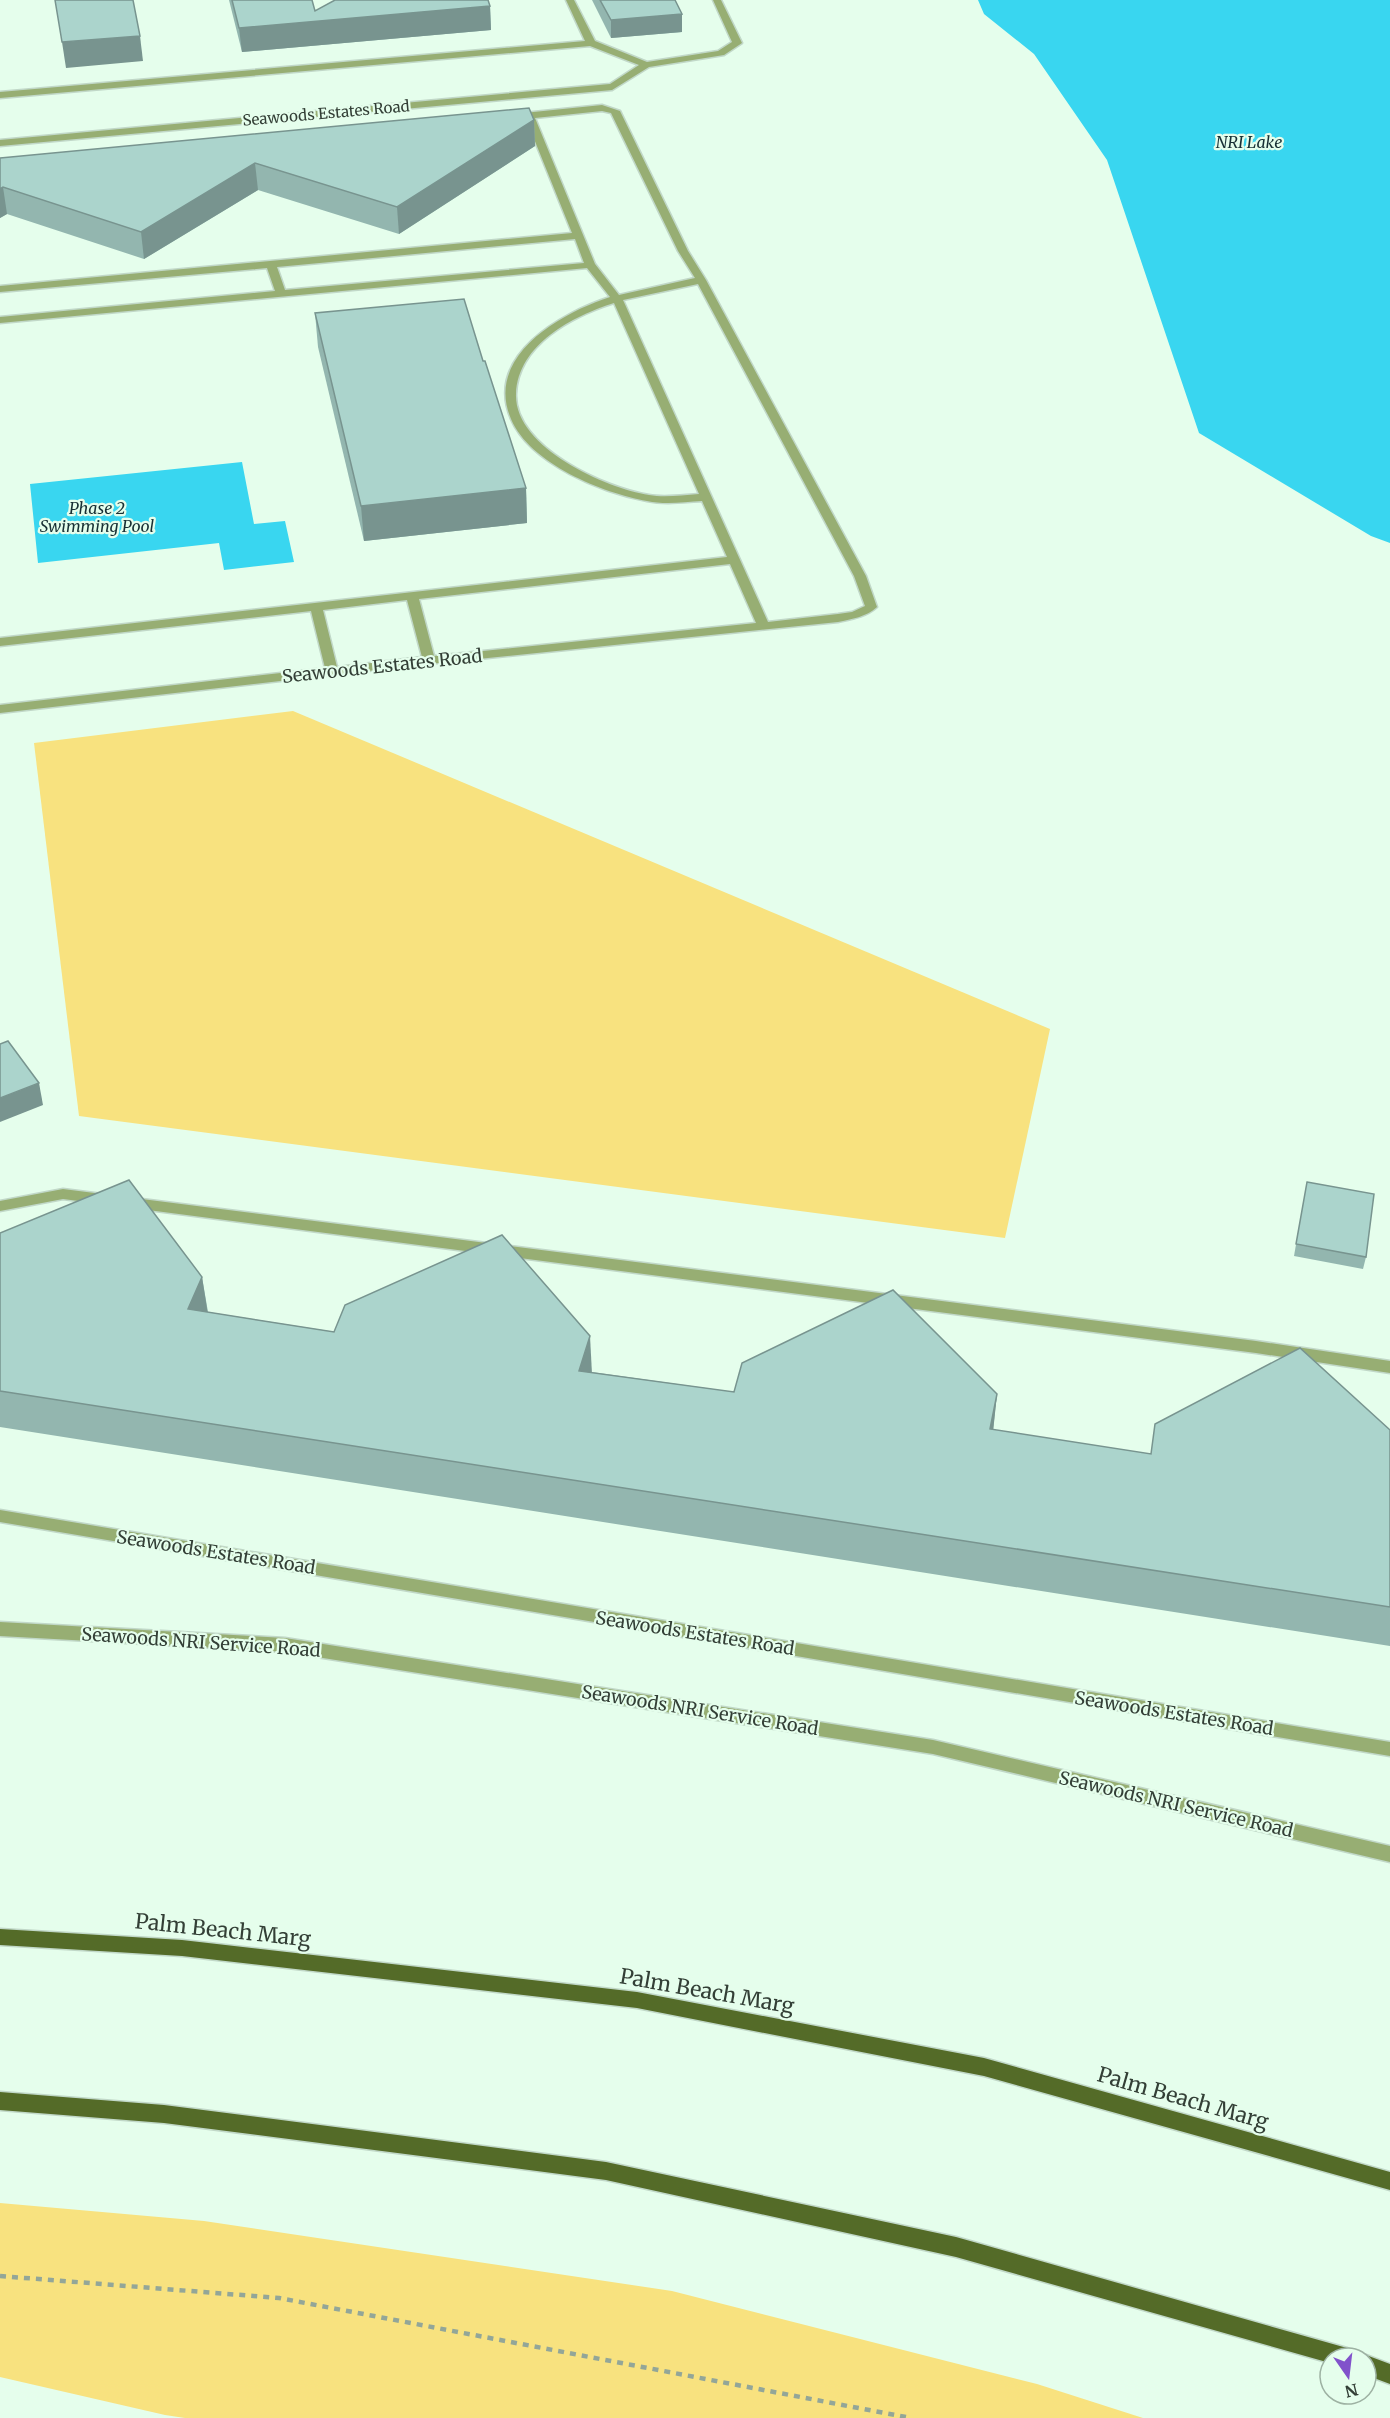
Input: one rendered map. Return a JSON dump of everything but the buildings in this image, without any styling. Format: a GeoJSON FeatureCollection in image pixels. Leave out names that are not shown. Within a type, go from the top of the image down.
{"type":"FeatureCollection","features":[{"type":"Feature","properties":{"kind":"main road","name":"Palm Beach Marg"},"geometry":{"type":"LineString","coordinates":[[0,1937],[182,1948],[637,2000],[984,2067],[1390,2181]]}},
{"type":"Feature","properties":{"kind":"main road"},"geometry":{"type":"LineString","coordinates":[[0,2102],[164,2114],[606,2171],[956,2247],[1318,2350]]}},
{"type":"Feature","properties":{"kind":"street"},"geometry":{"type":"LineString","coordinates":[[570,0],[591,43]]}},
{"type":"Feature","properties":{"kind":"street","name":"Seawoods Estates Road"},"geometry":{"type":"LineString","coordinates":[[0,143],[612,87],[646,65],[721,53],[737,43],[717,0]]}},
{"type":"Feature","properties":{"kind":"street"},"geometry":{"type":"LineString","coordinates":[[0,95],[591,43],[646,65]]}},
{"type":"Feature","properties":{"kind":"street","name":"Seawoods Estates Road"},"geometry":{"type":"LineString","coordinates":[[0,709],[429,660],[838,618],[855,615],[871,607],[860,576],[701,280],[683,251],[615,111],[602,108],[507,118]]}},
{"type":"Feature","properties":{"kind":"street"},"geometry":{"type":"LineString","coordinates":[[530,116],[590,265],[616,299],[763,624]]}},
{"type":"Feature","properties":{"kind":"street"},"geometry":{"type":"LineString","coordinates":[[0,290],[578,236]]}},
{"type":"Feature","properties":{"kind":"street"},"geometry":{"type":"LineString","coordinates":[[271,264],[281,294]]}},
{"type":"Feature","properties":{"kind":"street"},"geometry":{"type":"LineString","coordinates":[[0,320],[590,265]]}},
{"type":"Feature","properties":{"kind":"street"},"geometry":{"type":"LineString","coordinates":[[701,280],[616,299],[574,316],[541,336],[519,360],[510,387],[513,414],[529,440],[558,464],[599,484],[648,498],[706,497]]}},
{"type":"Feature","properties":{"kind":"street"},"geometry":{"type":"LineString","coordinates":[[0,642],[734,560]]}},
{"type":"Feature","properties":{"kind":"street"},"geometry":{"type":"LineString","coordinates":[[412,596],[429,660]]}},
{"type":"Feature","properties":{"kind":"street"},"geometry":{"type":"LineString","coordinates":[[316,606],[332,671]]}},
{"type":"Feature","properties":{"kind":"street"},"geometry":{"type":"LineString","coordinates":[[0,1206],[63,1194],[1256,1347],[1390,1367]]}},
{"type":"Feature","properties":{"kind":"street","name":"Seawoods Estates Road"},"geometry":{"type":"LineString","coordinates":[[0,1516],[1390,1749]]}},
{"type":"Feature","properties":{"kind":"street","name":"Seawoods NRI Service Road"},"geometry":{"type":"LineString","coordinates":[[0,1629],[285,1645],[933,1747],[1390,1854]]}},
{"type":"Feature","properties":{"kind":"path"},"geometry":{"type":"LineString","coordinates":[[0,2276],[279,2298],[911,2418]]}},
{"type":"Feature","properties":{"kind":"shaded area"},"geometry":{"type":"Polygon","coordinates":[[[293,711],[1050,1029],[1005,1238],[79,1116],[34,743],[293,711]]]}},
{"type":"Feature","properties":{"kind":"shaded area"},"geometry":{"type":"Polygon","coordinates":[[[0,2203],[204,2221],[672,2291],[1037,2384],[1143,2418],[185,2418],[165,2415],[0,2377],[0,2203]]]}},
{"type":"Feature","properties":{"kind":"water","name":"NRI Lake"},"geometry":{"type":"Polygon","coordinates":[[[978,0],[1390,0],[1390,543],[1371,536],[1199,433],[1107,160],[1034,54],[984,14],[978,0]]]}},
{"type":"Feature","properties":{"kind":"water","name":"Phase 2 Swimming Pool"},"geometry":{"type":"Polygon","coordinates":[[[242,462],[254,524],[285,521],[294,562],[224,570],[219,543],[38,563],[30,484],[242,462]]]}}]}
